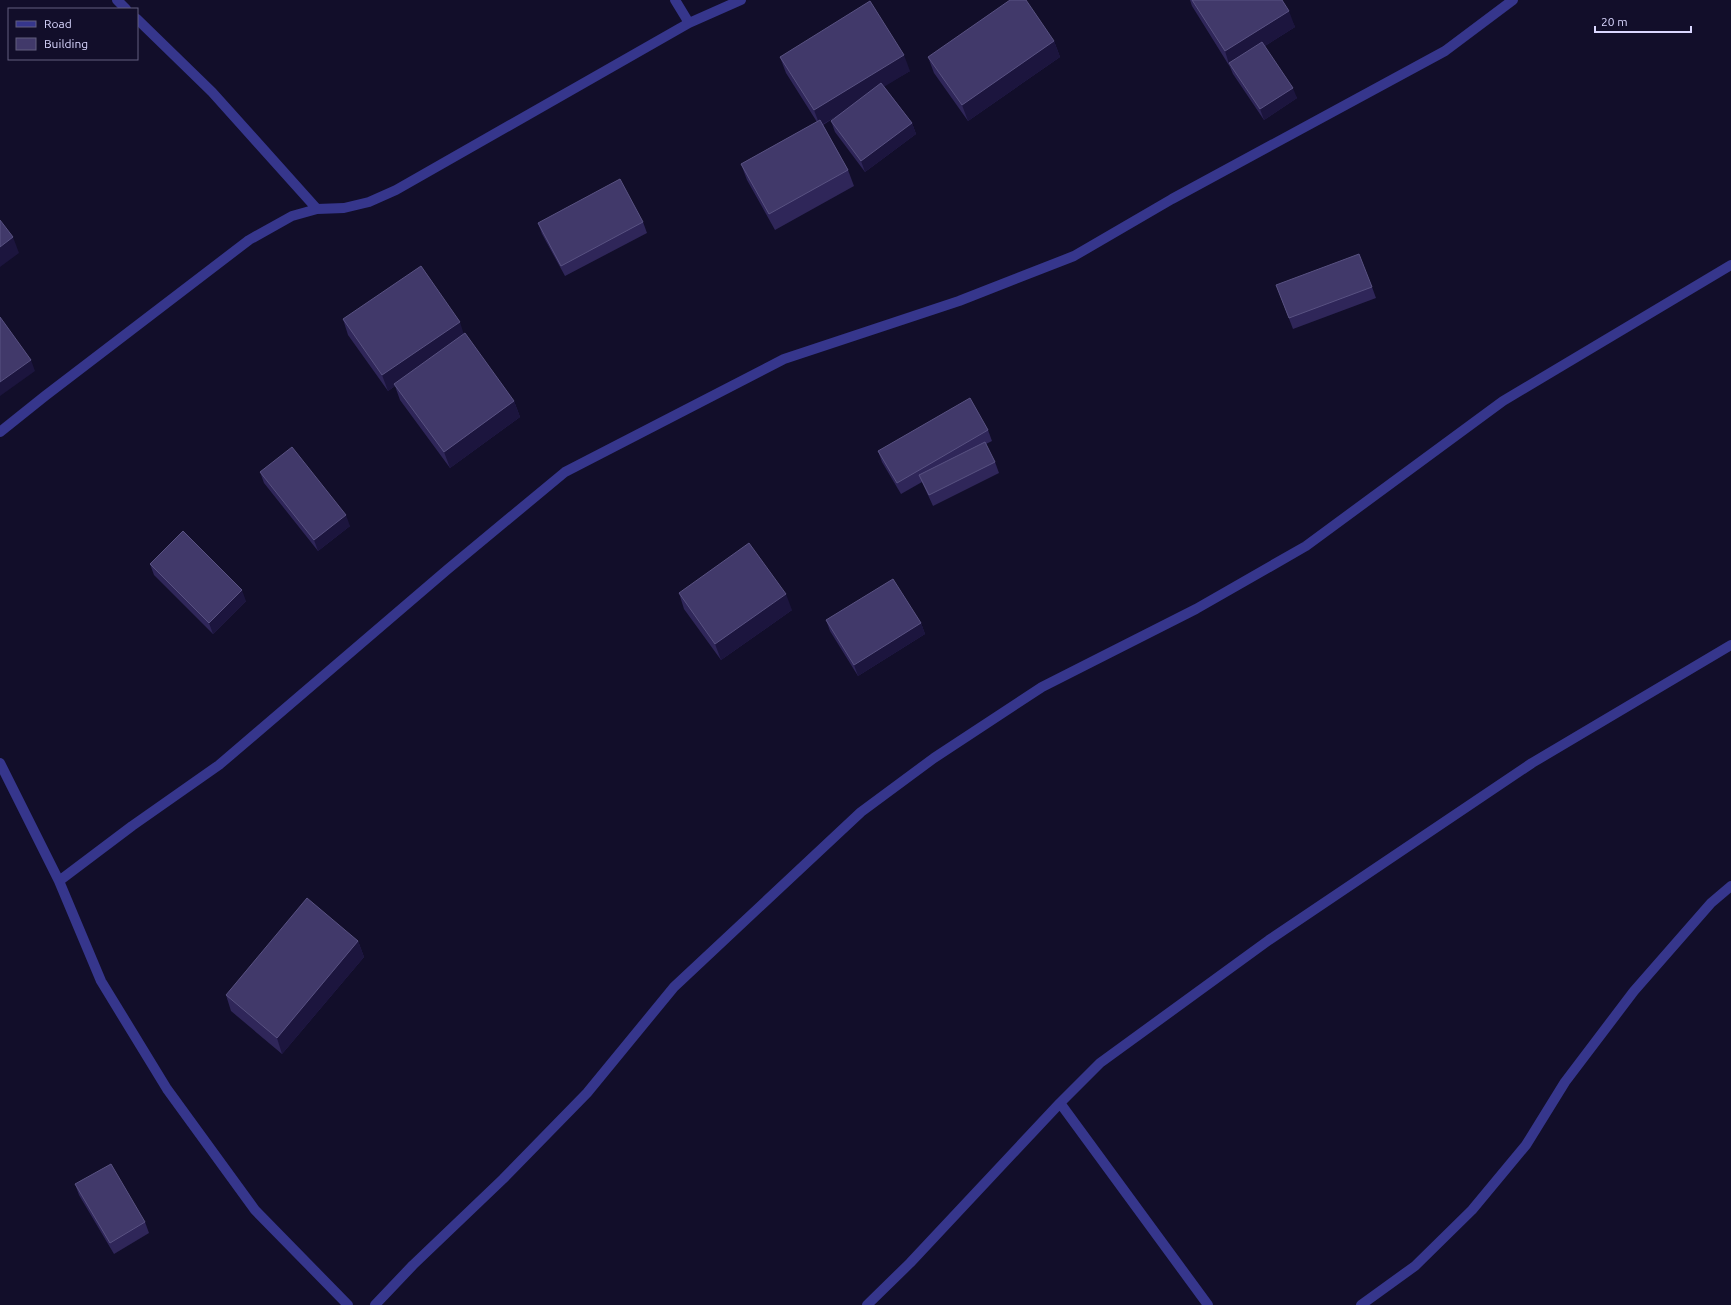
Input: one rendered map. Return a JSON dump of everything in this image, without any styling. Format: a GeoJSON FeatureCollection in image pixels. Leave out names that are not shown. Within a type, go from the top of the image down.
{"type":"FeatureCollection","features":[{"type":"Feature","properties":{"kind":"street"},"geometry":{"type":"LineString","coordinates":[[117,0],[125,8]]}},
{"type":"Feature","properties":{"kind":"street"},"geometry":{"type":"LineString","coordinates":[[675,0],[689,24]]}},
{"type":"Feature","properties":{"kind":"street"},"geometry":{"type":"LineString","coordinates":[[0,432],[249,240],[292,216],[317,209],[344,208],[369,202],[396,190],[689,24],[741,0]]}},
{"type":"Feature","properties":{"kind":"street"},"geometry":{"type":"LineString","coordinates":[[59,881],[132,826],[219,765],[448,569],[565,472],[784,359],[959,301],[1074,256],[1172,199],[1445,51],[1513,0]]}},
{"type":"Feature","properties":{"kind":"street"},"geometry":{"type":"LineString","coordinates":[[138,20],[212,92],[317,209]]}},
{"type":"Feature","properties":{"kind":"street"},"geometry":{"type":"LineString","coordinates":[[375,1305],[413,1265],[503,1179],[587,1093],[674,987],[861,812],[934,758],[1042,687],[1196,609],[1306,546],[1503,401],[1731,265]]}},
{"type":"Feature","properties":{"kind":"street"},"geometry":{"type":"LineString","coordinates":[[867,1305],[910,1263],[1060,1103],[1100,1063],[1276,935],[1532,763],[1731,645]]}},
{"type":"Feature","properties":{"kind":"street"},"geometry":{"type":"LineString","coordinates":[[0,763],[59,881],[101,981],[167,1088],[255,1210],[348,1305]]}},
{"type":"Feature","properties":{"kind":"street"},"geometry":{"type":"LineString","coordinates":[[1361,1305],[1415,1266],[1472,1210],[1526,1145],[1565,1082],[1634,992],[1711,903],[1731,886]]}},
{"type":"Feature","properties":{"kind":"street"},"geometry":{"type":"LineString","coordinates":[[1060,1103],[1208,1305]]}},
{"type":"Feature","properties":{"kind":"building"},"geometry":{"type":"Polygon","coordinates":[[[1010,0],[1026,0],[1054,41],[962,105],[928,57],[1010,0]]]}},
{"type":"Feature","properties":{"kind":"building"},"geometry":{"type":"Polygon","coordinates":[[[1192,0],[1282,0],[1289,11],[1225,51],[1192,0]]]}},
{"type":"Feature","properties":{"kind":"building"},"geometry":{"type":"Polygon","coordinates":[[[870,1],[904,55],[814,110],[780,57],[870,1]]]}},
{"type":"Feature","properties":{"kind":"building"},"geometry":{"type":"Polygon","coordinates":[[[1262,42],[1293,88],[1260,109],[1229,63],[1262,42]]]}},
{"type":"Feature","properties":{"kind":"building"},"geometry":{"type":"Polygon","coordinates":[[[881,83],[912,123],[861,161],[831,121],[881,83]]]}},
{"type":"Feature","properties":{"kind":"building"},"geometry":{"type":"Polygon","coordinates":[[[820,120],[848,170],[769,214],[741,164],[820,120]]]}},
{"type":"Feature","properties":{"kind":"building"},"geometry":{"type":"Polygon","coordinates":[[[620,179],[643,222],[561,266],[538,223],[620,179]]]}},
{"type":"Feature","properties":{"kind":"building"},"geometry":{"type":"Polygon","coordinates":[[[0,220],[13,237],[0,247],[0,220]]]}},
{"type":"Feature","properties":{"kind":"building"},"geometry":{"type":"Polygon","coordinates":[[[1359,254],[1372,287],[1289,318],[1276,285],[1359,254]]]}},
{"type":"Feature","properties":{"kind":"building"},"geometry":{"type":"Polygon","coordinates":[[[421,266],[460,322],[382,375],[343,319],[421,266]]]}},
{"type":"Feature","properties":{"kind":"building"},"geometry":{"type":"Polygon","coordinates":[[[0,317],[31,360],[0,382],[0,317]]]}},
{"type":"Feature","properties":{"kind":"building"},"geometry":{"type":"Polygon","coordinates":[[[465,333],[514,401],[444,452],[394,384],[465,333]]]}},
{"type":"Feature","properties":{"kind":"building"},"geometry":{"type":"Polygon","coordinates":[[[970,398],[988,430],[897,483],[878,451],[970,398]]]}},
{"type":"Feature","properties":{"kind":"building"},"geometry":{"type":"Polygon","coordinates":[[[985,442],[995,462],[929,495],[919,475],[985,442]]]}},
{"type":"Feature","properties":{"kind":"building"},"geometry":{"type":"Polygon","coordinates":[[[292,447],[346,515],[314,540],[260,472],[292,447]]]}},
{"type":"Feature","properties":{"kind":"building"},"geometry":{"type":"Polygon","coordinates":[[[183,531],[242,590],[209,623],[150,564],[183,531]]]}},
{"type":"Feature","properties":{"kind":"building"},"geometry":{"type":"Polygon","coordinates":[[[749,543],[786,594],[715,644],[679,593],[749,543]]]}},
{"type":"Feature","properties":{"kind":"building"},"geometry":{"type":"Polygon","coordinates":[[[893,579],[921,623],[854,665],[826,620],[893,579]]]}},
{"type":"Feature","properties":{"kind":"building"},"geometry":{"type":"Polygon","coordinates":[[[307,898],[358,941],[277,1038],[226,995],[307,898]]]}},
{"type":"Feature","properties":{"kind":"building"},"geometry":{"type":"Polygon","coordinates":[[[111,1164],[145,1222],[110,1243],[75,1184],[111,1164]]]}}]}
